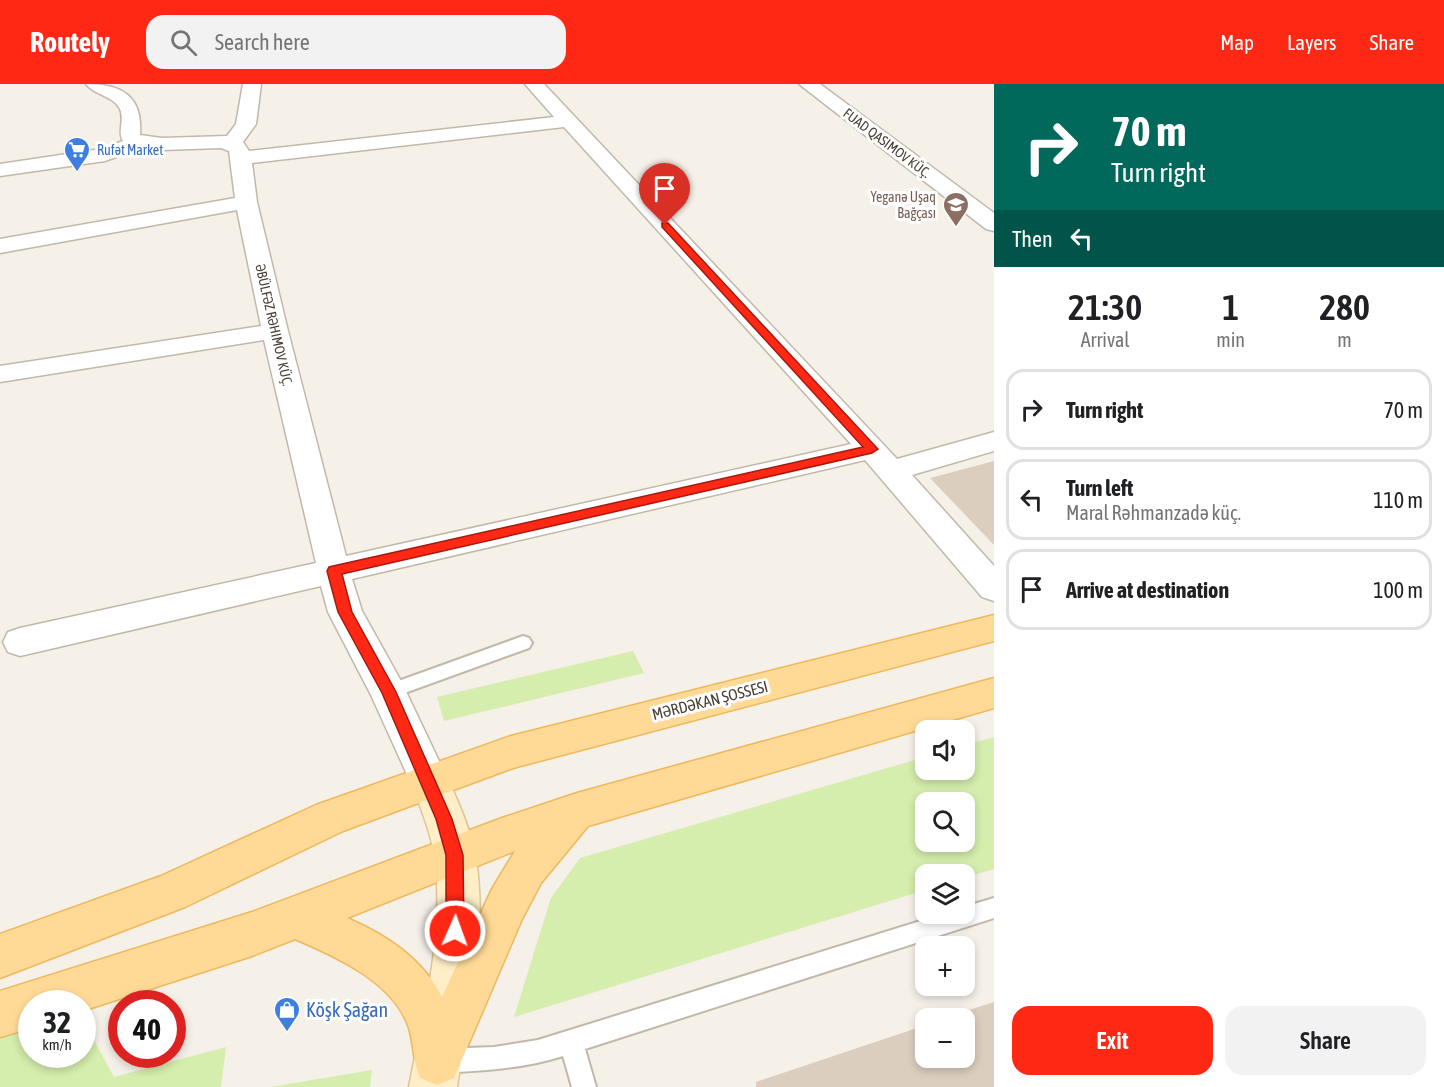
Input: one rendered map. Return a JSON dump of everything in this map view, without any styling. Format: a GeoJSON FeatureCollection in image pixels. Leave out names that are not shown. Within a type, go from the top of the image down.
{"type":"FeatureCollection","features":[{"type":"Feature","properties":{"kind":"main road","name":"MƏRDƏKAN ŞOSSESI"},"geometry":{"type":"LineString","coordinates":[[0,956],[170,893],[330,818],[511,752],[994,627]]}},
{"type":"Feature","properties":{"kind":"main road"},"geometry":{"type":"LineString","coordinates":[[79,990],[230,941],[454,855],[577,811],[994,693]]}},
{"type":"Feature","properties":{"kind":"main road"},"geometry":{"type":"LineString","coordinates":[[435,1074],[507,904],[526,869],[577,811]]}},
{"type":"Feature","properties":{"kind":"main road"},"geometry":{"type":"LineString","coordinates":[[294,917],[355,944],[400,975],[417,994],[430,1022],[435,1074]]}},
{"type":"Feature","properties":{"kind":"main road"},"geometry":{"type":"LineString","coordinates":[[0,1014],[18,1009]]}},
{"type":"Feature","properties":{"kind":"street"},"geometry":{"type":"LineString","coordinates":[[95,84],[129,105],[133,112],[130,137],[136,143]]}},
{"type":"Feature","properties":{"kind":"street"},"geometry":{"type":"LineString","coordinates":[[237,151],[246,124],[252,84]]}},
{"type":"Feature","properties":{"kind":"street"},"geometry":{"type":"LineString","coordinates":[[534,84],[881,460],[994,588]]}},
{"type":"Feature","properties":{"kind":"street"},"geometry":{"type":"LineString","coordinates":[[808,84],[994,224]]}},
{"type":"Feature","properties":{"kind":"street"},"geometry":{"type":"LineString","coordinates":[[0,170],[105,155],[136,143],[214,140],[237,151],[570,121]]}},
{"type":"Feature","properties":{"kind":"street","name":"ƏBÜLFƏZ RƏHIMOV KÜÇ."},"geometry":{"type":"LineString","coordinates":[[237,151],[275,331],[345,612],[388,692],[429,780]]}},
{"type":"Feature","properties":{"kind":"street"},"geometry":{"type":"LineString","coordinates":[[0,246],[246,202]]}},
{"type":"Feature","properties":{"kind":"street"},"geometry":{"type":"LineString","coordinates":[[0,374],[275,331]]}},
{"type":"Feature","properties":{"kind":"street"},"geometry":{"type":"LineString","coordinates":[[20,642],[334,571],[881,460],[994,441]]}},
{"type":"Feature","properties":{"kind":"street"},"geometry":{"type":"LineString","coordinates":[[429,780],[454,855],[455,931],[435,1074]]}},
{"type":"Feature","properties":{"kind":"lane"},"geometry":{"type":"LineString","coordinates":[[388,692],[523,643]]}},
{"type":"Feature","properties":{"kind":"lane"},"geometry":{"type":"LineString","coordinates":[[435,1074],[494,1059],[538,1052],[994,908]]}},
{"type":"Feature","properties":{"kind":"lane"},"geometry":{"type":"LineString","coordinates":[[571,1042],[584,1087]]}},
{"type":"Feature","properties":{"kind":"green space"},"geometry":{"type":"Polygon","coordinates":[[[633,651],[644,673],[444,721],[437,697],[633,651]]]}},
{"type":"Feature","properties":{"kind":"green space"},"geometry":{"type":"Polygon","coordinates":[[[994,737],[994,869],[975,875],[975,864],[915,864],[915,893],[514,1017],[551,898],[580,858],[915,760],[915,780],[975,780],[975,742],[994,737]]]}},
{"type":"Feature","properties":{"kind":"green space"},"geometry":{"type":"Polygon","coordinates":[[[18,1015],[18,1068],[96,1068],[96,1044],[114,1077],[148,1068],[186,1068],[186,1058],[226,1047],[221,1087],[0,1087],[0,1023],[18,1015]]]}},
{"type":"Feature","properties":{"kind":"green space"},"geometry":{"type":"Polygon","coordinates":[[[372,1070],[370,1087],[271,1087],[372,1070]]]}},
{"type":"Feature","properties":{"kind":"building"},"geometry":{"type":"Polygon","coordinates":[[[994,461],[994,545],[930,478],[994,461]]]}},
{"type":"Feature","properties":{"kind":"building"},"geometry":{"type":"Polygon","coordinates":[[[994,1002],[994,1087],[756,1087],[756,1082],[915,1029],[915,1068],[975,1068],[975,1008],[994,1002]]]}},
{"type":"Feature","properties":{"kind":"place","name":"Rufət Market"},"geometry":{"type":"Point","coordinates":[77,173]}},
{"type":"Feature","properties":{"kind":"place","name":"Yeganə Uşaq Bağçası"},"geometry":{"type":"Point","coordinates":[956,228]}},
{"type":"Feature","properties":{"kind":"place","name":"Köşk Şağan"},"geometry":{"type":"Point","coordinates":[287,1033]}},
{"type":"Feature","properties":{"kind":"route"},"geometry":{"type":"LineString","coordinates":[[455,931],[457,882],[454,855],[444,819],[429,780],[388,692],[345,612],[334,571],[872,449],[665,225]]}}]}
